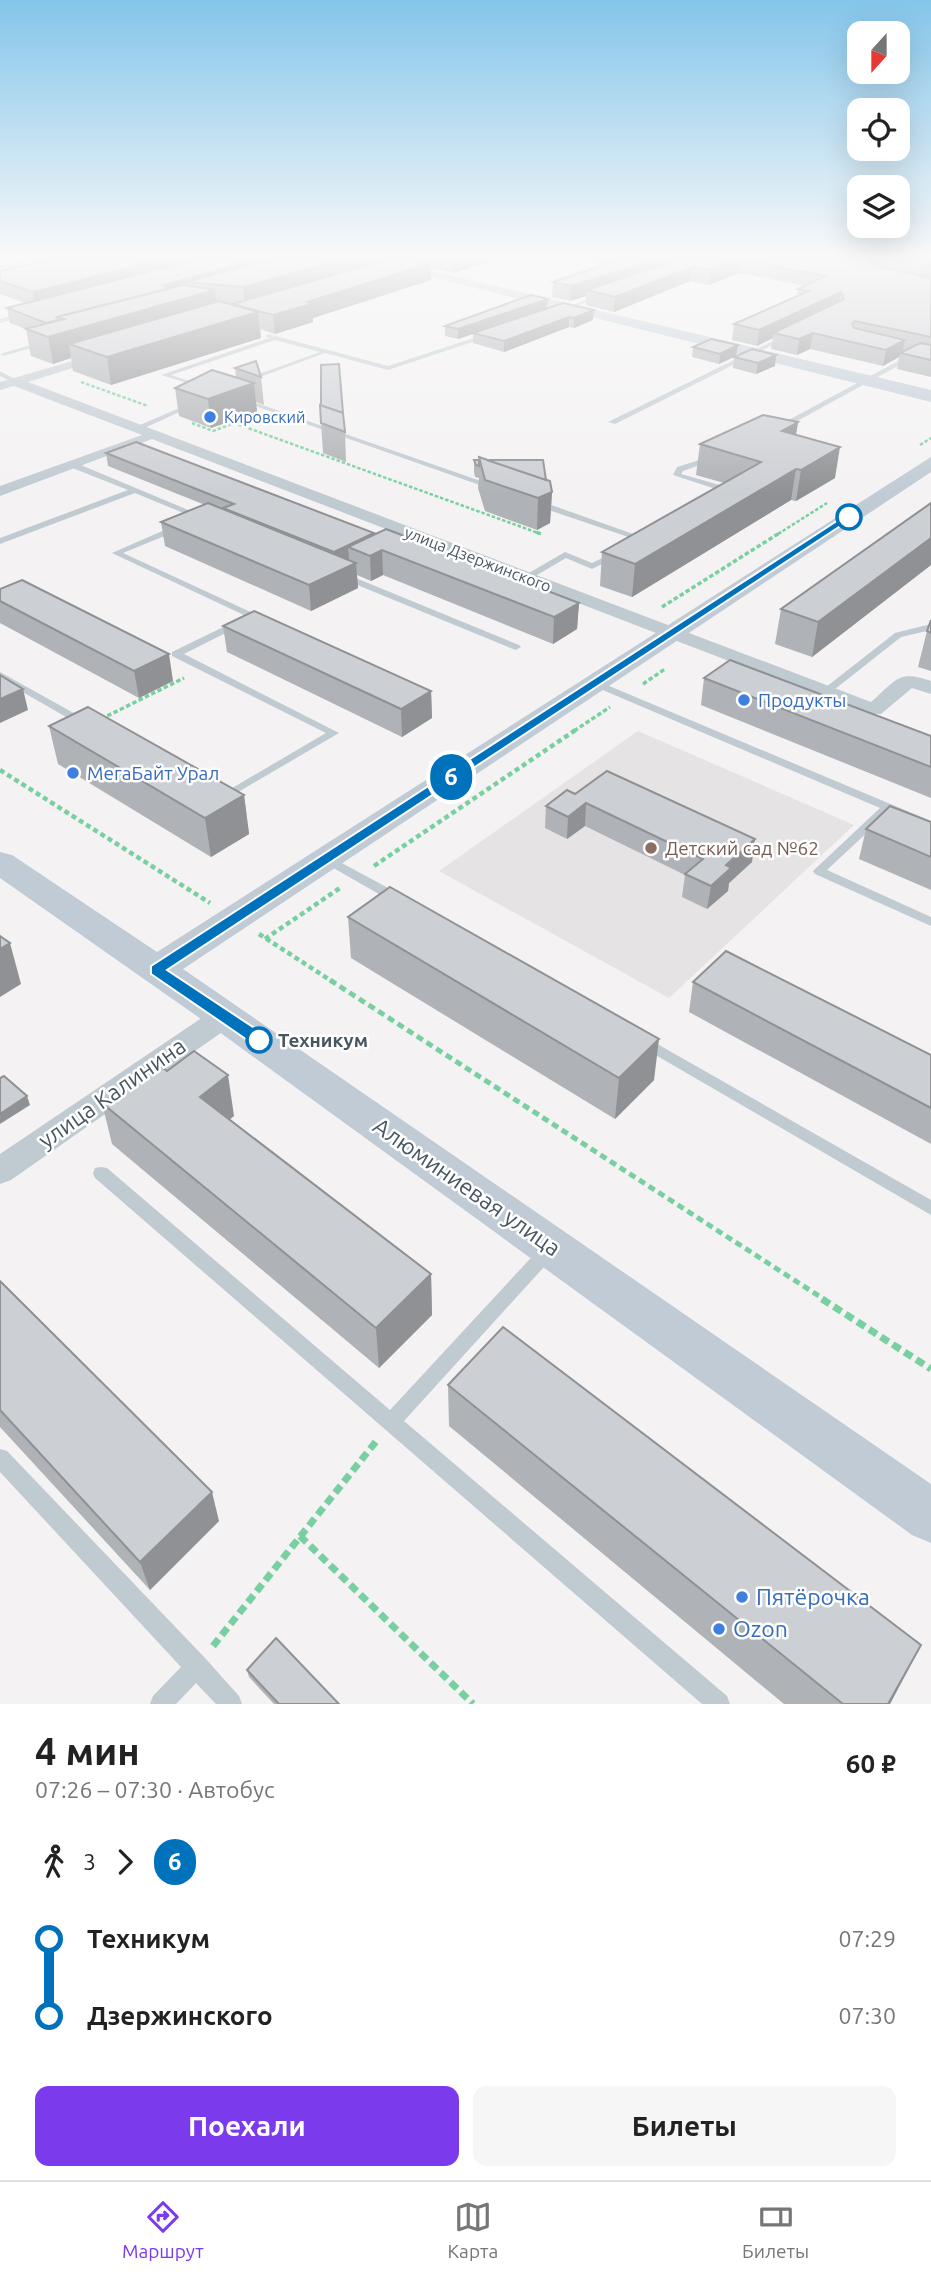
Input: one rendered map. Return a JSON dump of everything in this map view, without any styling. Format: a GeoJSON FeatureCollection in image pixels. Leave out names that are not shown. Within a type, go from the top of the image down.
{"type":"FeatureCollection","features":[{"type":"Feature","properties":{"kind":"main road"},"geometry":{"type":"LineString","coordinates":[[681,336],[931,396]]}},
{"type":"Feature","properties":{"kind":"main road"},"geometry":{"type":"LineString","coordinates":[[156,970],[672,633],[925,454]]}},
{"type":"Feature","properties":{"kind":"main road","name":"Алюминиевая улица"},"geometry":{"type":"LineString","coordinates":[[0,862],[225,1016],[931,1516]]}},
{"type":"Feature","properties":{"kind":"street"},"geometry":{"type":"LineString","coordinates":[[9,384],[118,353]]}},
{"type":"Feature","properties":{"kind":"street","name":"улица Дзержинского"},"geometry":{"type":"LineString","coordinates":[[9,384],[137,428],[408,537],[527,577],[874,710],[909,680],[931,688]]}},
{"type":"Feature","properties":{"kind":"street"},"geometry":{"type":"LineString","coordinates":[[0,491],[155,435]]}},
{"type":"Feature","properties":{"kind":"street","name":"улица Калинина"},"geometry":{"type":"LineString","coordinates":[[0,1171],[225,1016]]}},
{"type":"Feature","properties":{"kind":"lane"},"geometry":{"type":"LineString","coordinates":[[267,336],[322,353],[388,368],[487,336]]}},
{"type":"Feature","properties":{"kind":"lane"},"geometry":{"type":"LineString","coordinates":[[612,422],[788,336]]}},
{"type":"Feature","properties":{"kind":"lane"},"geometry":{"type":"LineString","coordinates":[[215,391],[164,375],[275,338]]}},
{"type":"Feature","properties":{"kind":"lane"},"geometry":{"type":"LineString","coordinates":[[1,353],[55,340]]}},
{"type":"Feature","properties":{"kind":"lane"},"geometry":{"type":"LineString","coordinates":[[903,351],[931,358]]}},
{"type":"Feature","properties":{"kind":"lane"},"geometry":{"type":"LineString","coordinates":[[239,382],[322,353]]}},
{"type":"Feature","properties":{"kind":"lane"},"geometry":{"type":"LineString","coordinates":[[765,435],[915,354]]}},
{"type":"Feature","properties":{"kind":"lane"},"geometry":{"type":"LineString","coordinates":[[0,373],[9,384]]}},
{"type":"Feature","properties":{"kind":"lane"},"geometry":{"type":"LineString","coordinates":[[229,395],[504,491]]}},
{"type":"Feature","properties":{"kind":"lane"},"geometry":{"type":"LineString","coordinates":[[137,428],[201,401]]}},
{"type":"Feature","properties":{"kind":"lane"},"geometry":{"type":"LineString","coordinates":[[719,457],[680,469],[677,475],[731,491],[719,499]]}},
{"type":"Feature","properties":{"kind":"lane"},"geometry":{"type":"LineString","coordinates":[[73,465],[205,519],[116,553],[254,616],[176,654],[334,733],[218,800],[207,793]]}},
{"type":"Feature","properties":{"kind":"lane"},"geometry":{"type":"LineString","coordinates":[[0,541],[135,490]]}},
{"type":"Feature","properties":{"kind":"lane"},"geometry":{"type":"LineString","coordinates":[[530,500],[648,541]]}},
{"type":"Feature","properties":{"kind":"lane"},"geometry":{"type":"LineString","coordinates":[[637,546],[660,534]]}},
{"type":"Feature","properties":{"kind":"lane"},"geometry":{"type":"LineString","coordinates":[[527,577],[565,555],[593,566],[626,551]]}},
{"type":"Feature","properties":{"kind":"lane"},"geometry":{"type":"LineString","coordinates":[[347,567],[335,573],[516,647]]}},
{"type":"Feature","properties":{"kind":"lane"},"geometry":{"type":"LineString","coordinates":[[826,691],[898,635],[931,627]]}},
{"type":"Feature","properties":{"kind":"lane"},"geometry":{"type":"LineString","coordinates":[[0,675],[100,733]]}},
{"type":"Feature","properties":{"kind":"lane"},"geometry":{"type":"LineString","coordinates":[[595,684],[931,825]]}},
{"type":"Feature","properties":{"kind":"lane"},"geometry":{"type":"LineString","coordinates":[[887,807],[819,871],[931,922]]}},
{"type":"Feature","properties":{"kind":"lane"},"geometry":{"type":"LineString","coordinates":[[327,858],[406,904]]}},
{"type":"Feature","properties":{"kind":"lane"},"geometry":{"type":"LineString","coordinates":[[633,1035],[931,1208]]}},
{"type":"Feature","properties":{"kind":"lane"},"geometry":{"type":"LineString","coordinates":[[100,1173],[719,1704]]}},
{"type":"Feature","properties":{"kind":"lane"},"geometry":{"type":"LineString","coordinates":[[391,1422],[552,1247]]}},
{"type":"Feature","properties":{"kind":"lane"},"geometry":{"type":"LineString","coordinates":[[0,1458],[231,1704]]}},
{"type":"Feature","properties":{"kind":"lane"},"geometry":{"type":"LineString","coordinates":[[162,1704],[197,1665]]}},
{"type":"Feature","properties":{"kind":"path"},"geometry":{"type":"LineString","coordinates":[[53,372],[213,431],[234,423],[541,534]]}},
{"type":"Feature","properties":{"kind":"path"},"geometry":{"type":"LineString","coordinates":[[925,454],[931,438]]}},
{"type":"Feature","properties":{"kind":"path"},"geometry":{"type":"LineString","coordinates":[[640,620],[838,496]]}},
{"type":"Feature","properties":{"kind":"path"},"geometry":{"type":"LineString","coordinates":[[265,939],[702,644]]}},
{"type":"Feature","properties":{"kind":"path"},"geometry":{"type":"LineString","coordinates":[[88,726],[204,668]]}},
{"type":"Feature","properties":{"kind":"path"},"geometry":{"type":"LineString","coordinates":[[0,770],[931,1369]]}},
{"type":"Feature","properties":{"kind":"path"},"geometry":{"type":"LineString","coordinates":[[197,1665],[391,1422]]}},
{"type":"Feature","properties":{"kind":"path"},"geometry":{"type":"LineString","coordinates":[[300,1536],[473,1704]]}},
{"type":"Feature","properties":{"kind":"shaded area","name":"Детский сад №62"},"geometry":{"type":"Polygon","coordinates":[[[638,731],[854,825],[669,998],[439,871],[638,731]]]}},
{"type":"Feature","properties":{"kind":"building"},"geometry":{"type":"Polygon","coordinates":[[[99,336],[179,336],[107,357],[69,344],[99,336]]]}},
{"type":"Feature","properties":{"kind":"building"},"geometry":{"type":"Polygon","coordinates":[[[483,336],[519,336],[504,341],[483,336]]]}},
{"type":"Feature","properties":{"kind":"building"},"geometry":{"type":"Polygon","coordinates":[[[784,336],[807,336],[799,339],[784,336]]]}},
{"type":"Feature","properties":{"kind":"building"},"geometry":{"type":"Polygon","coordinates":[[[824,336],[886,336],[905,340],[886,350],[824,336]]]}},
{"type":"Feature","properties":{"kind":"building"},"geometry":{"type":"Polygon","coordinates":[[[711,339],[738,345],[720,354],[693,347],[711,339]]]}},
{"type":"Feature","properties":{"kind":"building"},"geometry":{"type":"Polygon","coordinates":[[[920,343],[931,345],[931,360],[900,353],[920,343]]]}},
{"type":"Feature","properties":{"kind":"building"},"geometry":{"type":"Polygon","coordinates":[[[752,349],[776,355],[758,363],[734,357],[752,349]]]}},
{"type":"Feature","properties":{"kind":"building"},"geometry":{"type":"Polygon","coordinates":[[[256,361],[261,377],[235,368],[256,361]]]}},
{"type":"Feature","properties":{"kind":"building"},"geometry":{"type":"Polygon","coordinates":[[[339,364],[343,413],[321,406],[321,365],[339,364]]]}},
{"type":"Feature","properties":{"kind":"building"},"geometry":{"type":"Polygon","coordinates":[[[212,370],[254,383],[208,399],[175,388],[212,370]]]}},
{"type":"Feature","properties":{"kind":"building"},"geometry":{"type":"Polygon","coordinates":[[[320,405],[343,413],[345,432],[321,423],[320,405]]]}},
{"type":"Feature","properties":{"kind":"building"},"geometry":{"type":"Polygon","coordinates":[[[763,415],[798,422],[782,431],[840,447],[801,470],[796,469],[635,564],[602,552],[761,462],[700,444],[763,415]]]}},
{"type":"Feature","properties":{"kind":"building"},"geometry":{"type":"Polygon","coordinates":[[[136,442],[374,533],[334,552],[223,508],[234,504],[106,453],[136,442]]]}},
{"type":"Feature","properties":{"kind":"building"},"geometry":{"type":"Polygon","coordinates":[[[479,457],[550,481],[552,492],[538,498],[485,480],[479,457]]]}},
{"type":"Feature","properties":{"kind":"building"},"geometry":{"type":"Polygon","coordinates":[[[487,460],[543,460],[546,480],[487,460]]]}},
{"type":"Feature","properties":{"kind":"building"},"geometry":{"type":"Polygon","coordinates":[[[208,503],[356,563],[309,585],[161,522],[208,503]]]}},
{"type":"Feature","properties":{"kind":"building"},"geometry":{"type":"Polygon","coordinates":[[[931,503],[931,538],[818,622],[781,609],[931,503]]]}},
{"type":"Feature","properties":{"kind":"building"},"geometry":{"type":"Polygon","coordinates":[[[386,529],[579,603],[554,617],[382,550],[370,556],[348,547],[386,529]]]}},
{"type":"Feature","properties":{"kind":"building"},"geometry":{"type":"Polygon","coordinates":[[[22,580],[169,654],[134,671],[0,601],[0,589],[22,580]]]}},
{"type":"Feature","properties":{"kind":"building"},"geometry":{"type":"Polygon","coordinates":[[[254,611],[431,691],[401,709],[223,626],[254,611]]]}},
{"type":"Feature","properties":{"kind":"building"},"geometry":{"type":"Polygon","coordinates":[[[730,660],[931,736],[931,767],[704,678],[730,660]]]}},
{"type":"Feature","properties":{"kind":"building"},"geometry":{"type":"Polygon","coordinates":[[[0,675],[23,689],[0,699],[0,675]]]}},
{"type":"Feature","properties":{"kind":"building"},"geometry":{"type":"Polygon","coordinates":[[[88,707],[244,795],[205,818],[49,726],[88,707]]]}},
{"type":"Feature","properties":{"kind":"building"},"geometry":{"type":"Polygon","coordinates":[[[607,771],[755,839],[726,865],[731,868],[711,886],[685,874],[703,859],[586,803],[568,817],[546,806],[567,790],[575,794],[607,771]]]}},
{"type":"Feature","properties":{"kind":"building"},"geometry":{"type":"Polygon","coordinates":[[[890,806],[931,822],[931,857],[866,829],[890,806]]]}},
{"type":"Feature","properties":{"kind":"building"},"geometry":{"type":"Polygon","coordinates":[[[390,887],[659,1039],[619,1078],[348,917],[390,887]]]}},
{"type":"Feature","properties":{"kind":"building"},"geometry":{"type":"Polygon","coordinates":[[[0,936],[10,943],[0,949],[0,936]]]}},
{"type":"Feature","properties":{"kind":"building"},"geometry":{"type":"Polygon","coordinates":[[[726,951],[931,1055],[931,1108],[693,982],[726,951]]]}},
{"type":"Feature","properties":{"kind":"building"},"geometry":{"type":"Polygon","coordinates":[[[194,1051],[228,1075],[200,1097],[431,1274],[376,1328],[102,1103],[158,1064],[167,1071],[194,1051]]]}},
{"type":"Feature","properties":{"kind":"building"},"geometry":{"type":"Polygon","coordinates":[[[4,1076],[27,1096],[0,1114],[0,1078],[4,1076]]]}},
{"type":"Feature","properties":{"kind":"building"},"geometry":{"type":"Polygon","coordinates":[[[0,1281],[212,1492],[140,1562],[0,1410],[0,1281]]]}},
{"type":"Feature","properties":{"kind":"building"},"geometry":{"type":"Polygon","coordinates":[[[503,1327],[921,1645],[888,1704],[843,1704],[448,1385],[503,1327]]]}},
{"type":"Feature","properties":{"kind":"building"},"geometry":{"type":"Polygon","coordinates":[[[276,1638],[339,1704],[279,1704],[247,1670],[276,1638]]]}},
{"type":"Feature","properties":{"kind":"bus line","name":"6"},"geometry":{"type":"LineString","coordinates":[[259,1040],[156,970],[849,517]]}},
{"type":"Feature","properties":{"kind":"place","name":"Кировский"},"geometry":{"type":"Point","coordinates":[210,417]}},
{"type":"Feature","properties":{"kind":"place","name":"Продукты"},"geometry":{"type":"Point","coordinates":[744,700]}},
{"type":"Feature","properties":{"kind":"place","name":"МегаБайт Урал"},"geometry":{"type":"Point","coordinates":[73,773]}},
{"type":"Feature","properties":{"kind":"place","name":"Детский сад №62"},"geometry":{"type":"Point","coordinates":[651,848]}},
{"type":"Feature","properties":{"kind":"place","name":"Техникум"},"geometry":{"type":"Point","coordinates":[259,1040]}},
{"type":"Feature","properties":{"kind":"place","name":"Пятёрочка"},"geometry":{"type":"Point","coordinates":[742,1597]}},
{"type":"Feature","properties":{"kind":"place","name":"Ozon"},"geometry":{"type":"Point","coordinates":[719,1629]}}]}
